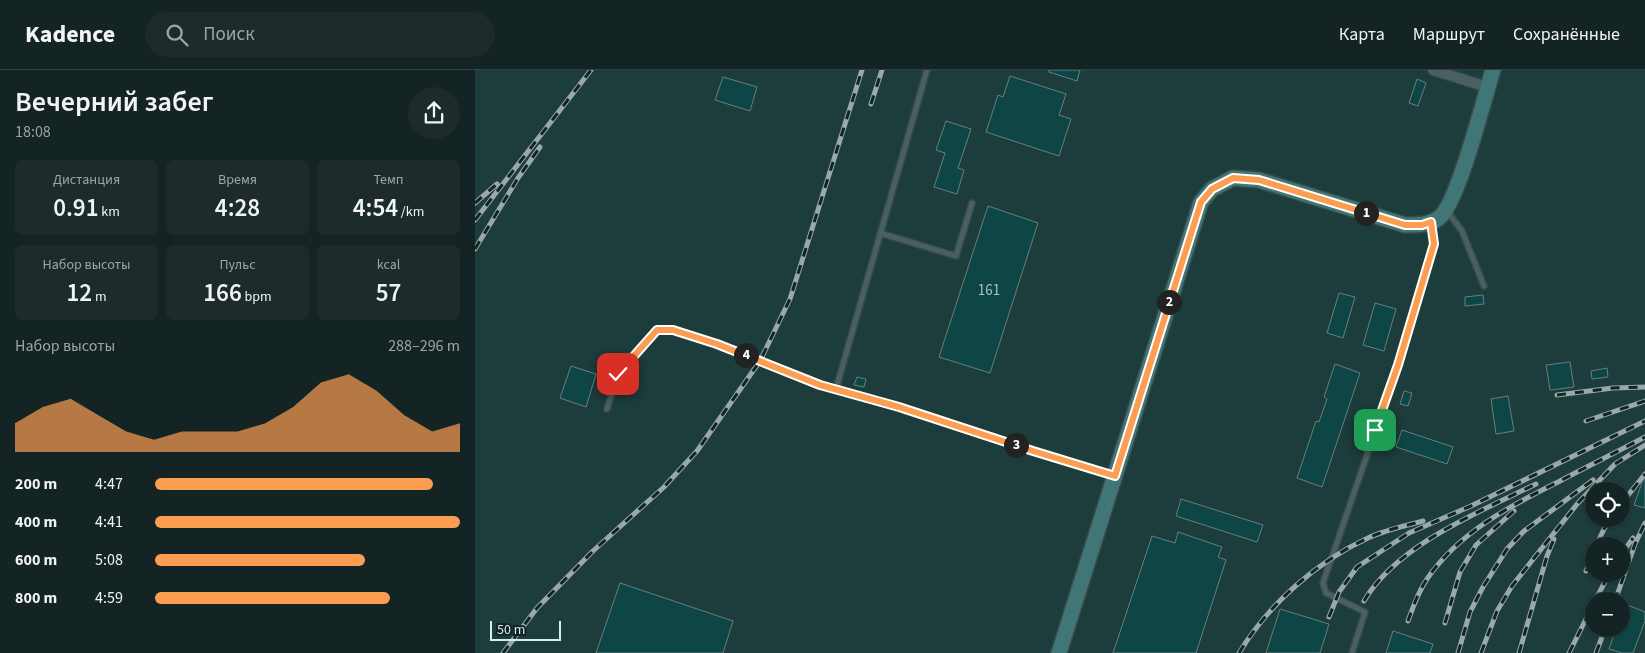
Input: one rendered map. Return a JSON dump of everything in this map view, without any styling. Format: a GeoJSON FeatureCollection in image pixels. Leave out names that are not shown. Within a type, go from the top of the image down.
{"type":"FeatureCollection","features":[{"type":"Feature","properties":{"kind":"street"},"geometry":{"type":"LineString","coordinates":[[1433,70],[1487,87]]}},
{"type":"Feature","properties":{"kind":"street"},"geometry":{"type":"LineString","coordinates":[[1059,653],[1201,202],[1212,189],[1233,178],[1259,180],[1405,225],[1422,225],[1440,218],[1452,198],[1462,172],[1493,70]]}},
{"type":"Feature","properties":{"kind":"lane"},"geometry":{"type":"LineString","coordinates":[[836,390],[927,70]]}},
{"type":"Feature","properties":{"kind":"lane"},"geometry":{"type":"LineString","coordinates":[[881,234],[956,256],[972,203]]}},
{"type":"Feature","properties":{"kind":"lane"},"geometry":{"type":"LineString","coordinates":[[1445,209],[1462,231],[1484,286]]}},
{"type":"Feature","properties":{"kind":"lane"},"geometry":{"type":"LineString","coordinates":[[1351,653],[1365,612],[1326,593],[1323,583],[1398,365],[1434,244],[1431,222]]}},
{"type":"Feature","properties":{"kind":"lane"},"geometry":{"type":"LineString","coordinates":[[607,408],[618,374],[657,330],[673,330],[717,344],[820,385],[899,407],[1115,476]]}},
{"type":"Feature","properties":{"kind":"shaded area"},"geometry":{"type":"Polygon","coordinates":[[[475,70],[1645,70],[1645,653],[475,653],[475,70]]]}},
{"type":"Feature","properties":{"kind":"building"},"geometry":{"type":"Polygon","coordinates":[[[1049,70],[1080,70],[1077,81],[1049,72],[1049,70]]]}},
{"type":"Feature","properties":{"kind":"building"},"geometry":{"type":"Polygon","coordinates":[[[1010,76],[1066,94],[1059,115],[1071,119],[1059,156],[986,132],[998,95],[1003,97],[1010,76]]]}},
{"type":"Feature","properties":{"kind":"building"},"geometry":{"type":"Polygon","coordinates":[[[723,77],[757,87],[750,111],[715,100],[723,77]]]}},
{"type":"Feature","properties":{"kind":"building"},"geometry":{"type":"Polygon","coordinates":[[[1417,79],[1426,83],[1418,106],[1409,103],[1417,79]]]}},
{"type":"Feature","properties":{"kind":"building"},"geometry":{"type":"Polygon","coordinates":[[[946,121],[971,129],[958,168],[964,170],[957,194],[934,187],[945,153],[936,150],[946,121]]]}},
{"type":"Feature","properties":{"kind":"building"},"geometry":{"type":"Polygon","coordinates":[[[988,206],[1038,223],[990,373],[939,357],[988,206]]]}},
{"type":"Feature","properties":{"kind":"building"},"geometry":{"type":"Polygon","coordinates":[[[1339,293],[1355,297],[1343,338],[1327,333],[1339,293]]]}},
{"type":"Feature","properties":{"kind":"building"},"geometry":{"type":"Polygon","coordinates":[[[1483,295],[1484,304],[1465,306],[1465,297],[1483,295]]]}},
{"type":"Feature","properties":{"kind":"building"},"geometry":{"type":"Polygon","coordinates":[[[1375,303],[1396,309],[1384,351],[1363,345],[1375,303]]]}},
{"type":"Feature","properties":{"kind":"building"},"geometry":{"type":"Polygon","coordinates":[[[1570,362],[1574,387],[1550,390],[1546,365],[1570,362]]]}},
{"type":"Feature","properties":{"kind":"building"},"geometry":{"type":"Polygon","coordinates":[[[1335,364],[1360,373],[1322,487],[1297,478],[1316,421],[1319,422],[1327,399],[1324,397],[1335,364]]]}},
{"type":"Feature","properties":{"kind":"building"},"geometry":{"type":"Polygon","coordinates":[[[571,366],[596,374],[586,407],[560,398],[571,366]]]}},
{"type":"Feature","properties":{"kind":"building"},"geometry":{"type":"Polygon","coordinates":[[[1607,368],[1608,377],[1592,379],[1591,371],[1607,368]]]}},
{"type":"Feature","properties":{"kind":"building"},"geometry":{"type":"Polygon","coordinates":[[[857,377],[866,379],[864,387],[854,385],[857,377]]]}},
{"type":"Feature","properties":{"kind":"building"},"geometry":{"type":"Polygon","coordinates":[[[1404,391],[1412,393],[1408,406],[1400,404],[1404,391]]]}},
{"type":"Feature","properties":{"kind":"building"},"geometry":{"type":"Polygon","coordinates":[[[1508,396],[1514,431],[1496,434],[1491,399],[1508,396]]]}},
{"type":"Feature","properties":{"kind":"building"},"geometry":{"type":"Polygon","coordinates":[[[1402,430],[1453,447],[1447,464],[1396,447],[1402,430]]]}},
{"type":"Feature","properties":{"kind":"building"},"geometry":{"type":"Polygon","coordinates":[[[1645,477],[1645,508],[1634,505],[1645,477]]]}},
{"type":"Feature","properties":{"kind":"building"},"geometry":{"type":"Polygon","coordinates":[[[1181,499],[1263,525],[1257,542],[1176,516],[1181,499]]]}},
{"type":"Feature","properties":{"kind":"building"},"geometry":{"type":"Polygon","coordinates":[[[1178,532],[1222,547],[1218,557],[1226,560],[1196,653],[1113,653],[1152,536],[1175,543],[1178,532]]]}},
{"type":"Feature","properties":{"kind":"building"},"geometry":{"type":"Polygon","coordinates":[[[620,583],[733,621],[723,653],[596,653],[620,583]]]}},
{"type":"Feature","properties":{"kind":"building"},"geometry":{"type":"Polygon","coordinates":[[[1630,606],[1645,612],[1645,621],[1633,653],[1622,653],[1609,649],[1613,637],[1630,637],[1630,606]]]}},
{"type":"Feature","properties":{"kind":"building"},"geometry":{"type":"Polygon","coordinates":[[[1280,609],[1329,624],[1320,653],[1266,653],[1280,609]]]}},
{"type":"Feature","properties":{"kind":"building"},"geometry":{"type":"Polygon","coordinates":[[[1393,631],[1433,644],[1430,653],[1386,653],[1393,631]]]}},
{"type":"Feature","properties":{"kind":"railway"},"geometry":{"type":"LineString","coordinates":[[475,220],[591,70]]}},
{"type":"Feature","properties":{"kind":"railway"},"geometry":{"type":"LineString","coordinates":[[503,653],[537,608],[593,551],[664,487],[697,451],[760,361],[790,299],[862,70]]}},
{"type":"Feature","properties":{"kind":"railway"},"geometry":{"type":"LineString","coordinates":[[871,104],[882,70]]}},
{"type":"Feature","properties":{"kind":"railway"},"geometry":{"type":"LineString","coordinates":[[475,249],[518,178],[540,147]]}},
{"type":"Feature","properties":{"kind":"railway"},"geometry":{"type":"LineString","coordinates":[[475,203],[497,184]]}},
{"type":"Feature","properties":{"kind":"railway"},"geometry":{"type":"LineString","coordinates":[[1557,395],[1613,388],[1645,387]]}},
{"type":"Feature","properties":{"kind":"railway"},"geometry":{"type":"LineString","coordinates":[[1586,421],[1645,401]]}},
{"type":"Feature","properties":{"kind":"railway"},"geometry":{"type":"LineString","coordinates":[[1329,617],[1339,592],[1357,567],[1409,533],[1471,506],[1645,421]]}},
{"type":"Feature","properties":{"kind":"railway"},"geometry":{"type":"LineString","coordinates":[[1408,621],[1418,594],[1427,579],[1454,547],[1470,534],[1523,500],[1645,437]]}},
{"type":"Feature","properties":{"kind":"railway"},"geometry":{"type":"LineString","coordinates":[[1481,653],[1497,611],[1512,586],[1578,503],[1615,464],[1645,445]]}},
{"type":"Feature","properties":{"kind":"railway"},"geometry":{"type":"LineString","coordinates":[[1630,493],[1645,474]]}},
{"type":"Feature","properties":{"kind":"railway"},"geometry":{"type":"LineString","coordinates":[[1458,653],[1470,612],[1507,549],[1524,531],[1593,480]]}},
{"type":"Feature","properties":{"kind":"railway"},"geometry":{"type":"LineString","coordinates":[[1364,601],[1379,581],[1397,563],[1418,547],[1465,519],[1536,484]]}},
{"type":"Feature","properties":{"kind":"railway"},"geometry":{"type":"LineString","coordinates":[[1445,623],[1460,572],[1476,545],[1514,511]]}},
{"type":"Feature","properties":{"kind":"railway"},"geometry":{"type":"LineString","coordinates":[[1239,653],[1279,601],[1330,559],[1368,538],[1388,530],[1423,521]]}},
{"type":"Feature","properties":{"kind":"railway"},"geometry":{"type":"LineString","coordinates":[[1618,592],[1635,544],[1645,523]]}},
{"type":"Feature","properties":{"kind":"railway"},"geometry":{"type":"LineString","coordinates":[[1600,537],[1605,527]]}},
{"type":"Feature","properties":{"kind":"railway"},"geometry":{"type":"LineString","coordinates":[[1630,542],[1633,538]]}},
{"type":"Feature","properties":{"kind":"railway"},"geometry":{"type":"LineString","coordinates":[[1519,653],[1547,556],[1554,539]]}},
{"type":"Feature","properties":{"kind":"railway"},"geometry":{"type":"LineString","coordinates":[[1600,592],[1605,582]]}},
{"type":"Feature","properties":{"kind":"railway"},"geometry":{"type":"LineString","coordinates":[[1569,653],[1585,621]]}},
{"type":"Feature","properties":{"kind":"railway"},"geometry":{"type":"LineString","coordinates":[[1596,653],[1602,637]]}},
{"type":"Feature","properties":{"kind":"route"},"geometry":{"type":"LineString","coordinates":[[618,374],[657,330],[673,330],[717,344],[820,385],[899,407],[1115,476],[1201,202],[1212,189],[1233,178],[1259,180],[1405,225],[1422,225],[1431,222],[1434,244],[1398,365],[1375,430]]}}]}
